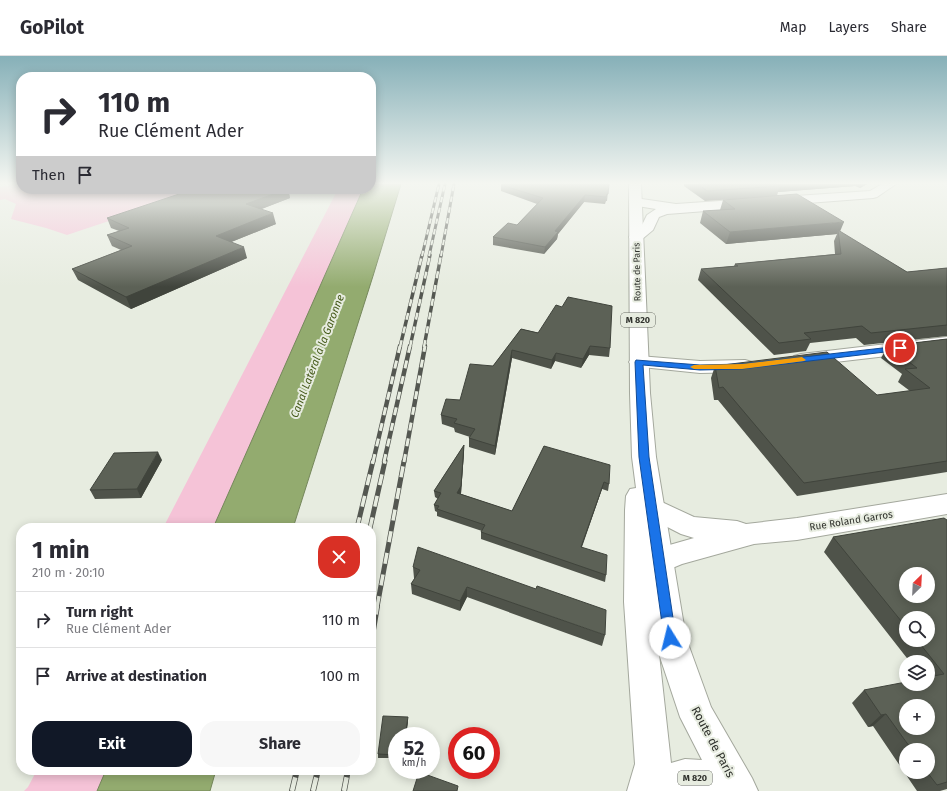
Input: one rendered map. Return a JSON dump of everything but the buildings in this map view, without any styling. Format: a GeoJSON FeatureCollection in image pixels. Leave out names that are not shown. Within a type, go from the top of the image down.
{"type":"FeatureCollection","features":[{"type":"Feature","properties":{"kind":"street","name":"Route de Paris"},"geometry":{"type":"LineString","coordinates":[[635,218],[639,362],[644,457],[670,638],[697,717],[739,791]]}},
{"type":"Feature","properties":{"kind":"street"},"geometry":{"type":"LineString","coordinates":[[636,237],[648,227],[651,218]]}},
{"type":"Feature","properties":{"kind":"street"},"geometry":{"type":"LineString","coordinates":[[639,362],[700,368],[742,366],[947,343]]}},
{"type":"Feature","properties":{"kind":"street","name":"Route de Paris"},"geometry":{"type":"LineString","coordinates":[[644,457],[638,510],[639,602],[653,764],[646,791]]}},
{"type":"Feature","properties":{"kind":"street","name":"Rue Roland Garros"},"geometry":{"type":"LineString","coordinates":[[658,562],[683,552],[754,533],[796,528],[947,504]]}},
{"type":"Feature","properties":{"kind":"street","name":"Rue Roland Garros"},"geometry":{"type":"LineString","coordinates":[[651,507],[690,527],[754,533]]}},
{"type":"Feature","properties":{"kind":"street","name":"Route de Paris"},"geometry":{"type":"LineString","coordinates":[[652,791],[664,783],[687,777],[713,780],[739,791]]}},
{"type":"Feature","properties":{"kind":"shaded area"},"geometry":{"type":"Polygon","coordinates":[[[11,218],[117,218],[67,235],[11,218]]]}},
{"type":"Feature","properties":{"kind":"shaded area"},"geometry":{"type":"Polygon","coordinates":[[[323,218],[350,218],[216,523],[166,523],[323,218]]]}},
{"type":"Feature","properties":{"kind":"shaded area"},"geometry":{"type":"Polygon","coordinates":[[[34,775],[105,775],[98,791],[24,791],[34,775]]]}},
{"type":"Feature","properties":{"kind":"water","name":"Canal Latéral à la Garonne"},"geometry":{"type":"Polygon","coordinates":[[[350,218],[391,218],[295,523],[215,523],[350,218]]]}},
{"type":"Feature","properties":{"kind":"water"},"geometry":{"type":"Polygon","coordinates":[[[104,775],[215,775],[210,791],[97,791],[104,775]]]}},
{"type":"Feature","properties":{"kind":"railway"},"geometry":{"type":"LineString","coordinates":[[422,256],[431,218]]}},
{"type":"Feature","properties":{"kind":"railway"},"geometry":{"type":"LineString","coordinates":[[429,256],[437,218]]}},
{"type":"Feature","properties":{"kind":"railway"},"geometry":{"type":"LineString","coordinates":[[441,256],[448,218]]}},
{"type":"Feature","properties":{"kind":"railway"},"geometry":{"type":"LineString","coordinates":[[400,347],[422,255]]}},
{"type":"Feature","properties":{"kind":"railway"},"geometry":{"type":"LineString","coordinates":[[410,347],[430,255]]}},
{"type":"Feature","properties":{"kind":"railway"},"geometry":{"type":"LineString","coordinates":[[424,347],[441,255]]}},
{"type":"Feature","properties":{"kind":"railway"},"geometry":{"type":"LineString","coordinates":[[373,462],[400,346]]}},
{"type":"Feature","properties":{"kind":"railway"},"geometry":{"type":"LineString","coordinates":[[384,462],[410,346]]}},
{"type":"Feature","properties":{"kind":"railway"},"geometry":{"type":"LineString","coordinates":[[404,462],[425,346]]}},
{"type":"Feature","properties":{"kind":"railway"},"geometry":{"type":"LineString","coordinates":[[358,523],[373,461]]}},
{"type":"Feature","properties":{"kind":"railway"},"geometry":{"type":"LineString","coordinates":[[371,523],[385,461]]}},
{"type":"Feature","properties":{"kind":"railway"},"geometry":{"type":"LineString","coordinates":[[377,607],[404,461]]}},
{"type":"Feature","properties":{"kind":"railway"},"geometry":{"type":"LineString","coordinates":[[376,612],[377,606]]}},
{"type":"Feature","properties":{"kind":"railway"},"geometry":{"type":"LineString","coordinates":[[292,791],[296,775]]}},
{"type":"Feature","properties":{"kind":"railway"},"geometry":{"type":"LineString","coordinates":[[313,791],[317,775]]}},
{"type":"Feature","properties":{"kind":"railway"},"geometry":{"type":"LineString","coordinates":[[344,791],[347,775]]}},
{"type":"Feature","properties":{"kind":"slow traffic"},"geometry":{"type":"LineString","coordinates":[[694,367],[742,366],[802,360]]}},
{"type":"Feature","properties":{"kind":"route"},"geometry":{"type":"LineString","coordinates":[[670,638],[644,457],[639,362],[700,368],[742,366],[900,348]]}}]}
